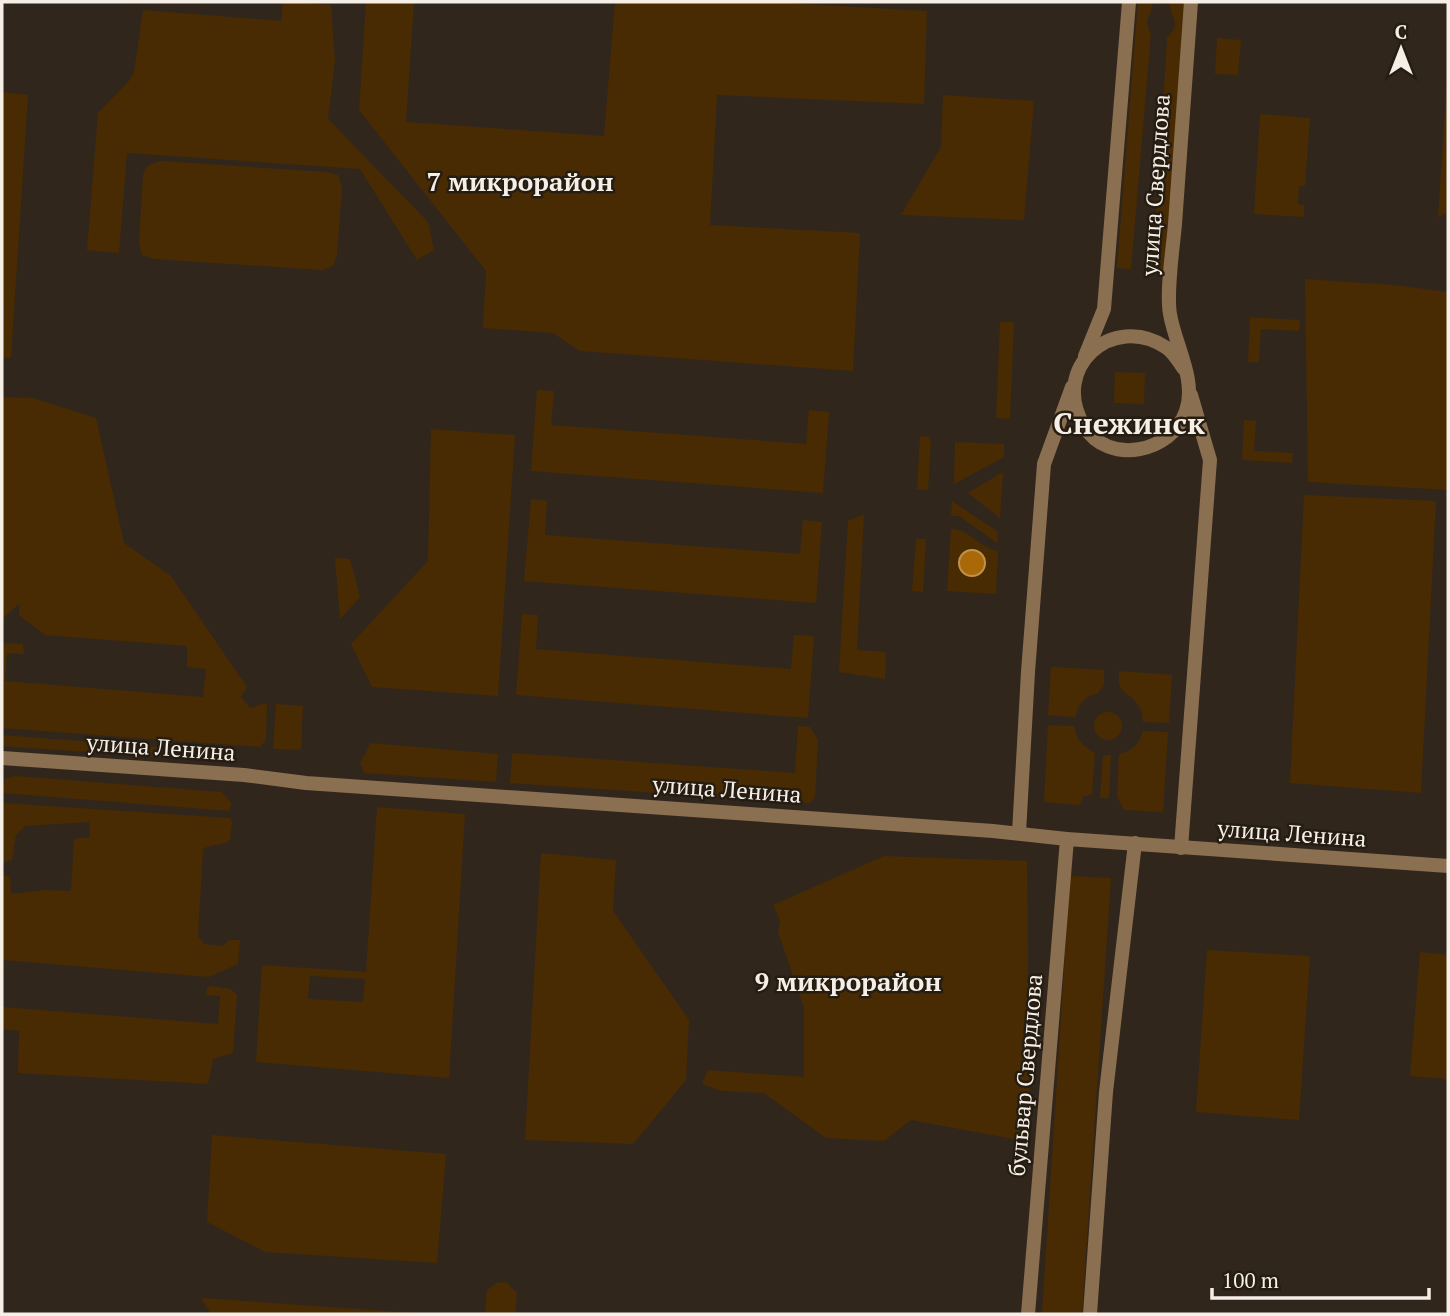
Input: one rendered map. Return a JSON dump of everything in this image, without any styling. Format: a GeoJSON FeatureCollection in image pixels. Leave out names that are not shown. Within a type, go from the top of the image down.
{"type":"FeatureCollection","features":[{"type":"Feature","properties":{"kind":"street","name":"улица Свердлова"},"geometry":{"type":"LineString","coordinates":[[1083,361],[1104,309],[1129,2]]}},
{"type":"Feature","properties":{"kind":"street","name":"улица Свердлова"},"geometry":{"type":"LineString","coordinates":[[1184,369],[1169,312],[1191,2]]}},
{"type":"Feature","properties":{"kind":"street"},"geometry":{"type":"LineString","coordinates":[[1019,833],[1026,698],[1044,464],[1083,361],[1101,344],[1123,336],[1148,338],[1170,350],[1184,369],[1210,460],[1181,848]]}},
{"type":"Feature","properties":{"kind":"street"},"geometry":{"type":"LineString","coordinates":[[1073,383],[1075,408],[1085,429],[1101,443],[1125,451],[1148,449],[1166,439],[1178,428],[1186,412],[1190,391]]}},
{"type":"Feature","properties":{"kind":"street","name":"улица Ленина"},"geometry":{"type":"LineString","coordinates":[[2,758],[244,775],[306,783],[1448,866]]}},
{"type":"Feature","properties":{"kind":"street","name":"бульвар Свердлова"},"geometry":{"type":"LineString","coordinates":[[1028,1314],[1067,839]]}},
{"type":"Feature","properties":{"kind":"street"},"geometry":{"type":"LineString","coordinates":[[1090,1314],[1106,1093],[1135,843]]}},
{"type":"Feature","properties":{"kind":"shaded area"},"geometry":{"type":"Polygon","coordinates":[[[283,2],[331,5],[335,61],[328,119],[428,222],[434,250],[417,260],[360,169],[127,153],[119,253],[87,250],[98,113],[129,81],[134,72],[143,10],[281,21],[283,2]]]}},
{"type":"Feature","properties":{"kind":"shaded area"},"geometry":{"type":"Polygon","coordinates":[[[366,2],[414,2],[406,122],[604,136],[615,2],[767,2],[927,11],[924,104],[717,95],[710,225],[860,233],[853,371],[580,351],[553,333],[483,328],[486,271],[359,110],[366,2]]]}},
{"type":"Feature","properties":{"kind":"shaded area"},"geometry":{"type":"Polygon","coordinates":[[[1138,2],[1153,2],[1147,20],[1151,34],[1131,269],[1117,268],[1138,2]]]}},
{"type":"Feature","properties":{"kind":"shaded area"},"geometry":{"type":"Polygon","coordinates":[[[1170,2],[1185,2],[1166,271],[1153,270],[1167,38],[1175,27],[1170,2]]]}},
{"type":"Feature","properties":{"kind":"shaded area"},"geometry":{"type":"Polygon","coordinates":[[[1217,38],[1241,40],[1238,75],[1215,74],[1217,38]]]}},
{"type":"Feature","properties":{"kind":"shaded area"},"geometry":{"type":"Polygon","coordinates":[[[1448,64],[1448,212],[1438,217],[1448,64]]]}},
{"type":"Feature","properties":{"kind":"shaded area"},"geometry":{"type":"Polygon","coordinates":[[[2,92],[28,95],[11,358],[2,357],[2,92]]]}},
{"type":"Feature","properties":{"kind":"shaded area"},"geometry":{"type":"Polygon","coordinates":[[[943,95],[1034,101],[1024,220],[901,215],[941,147],[943,95]]]}},
{"type":"Feature","properties":{"kind":"shaded area"},"geometry":{"type":"Polygon","coordinates":[[[1260,114],[1310,118],[1305,186],[1299,186],[1298,204],[1304,205],[1304,217],[1254,214],[1260,114]]]}},
{"type":"Feature","properties":{"kind":"shaded area"},"geometry":{"type":"Polygon","coordinates":[[[161,161],[338,175],[342,187],[337,256],[333,266],[323,270],[154,259],[142,255],[139,243],[143,175],[148,165],[161,161]]]}},
{"type":"Feature","properties":{"kind":"shaded area"},"geometry":{"type":"Polygon","coordinates":[[[1305,279],[1448,292],[1448,490],[1308,482],[1305,279]]]}},
{"type":"Feature","properties":{"kind":"shaded area"},"geometry":{"type":"Polygon","coordinates":[[[1250,317],[1300,320],[1299,331],[1261,329],[1259,362],[1248,362],[1250,317]]]}},
{"type":"Feature","properties":{"kind":"shaded area"},"geometry":{"type":"Polygon","coordinates":[[[1000,322],[1014,322],[1010,419],[996,418],[1000,322]]]}},
{"type":"Feature","properties":{"kind":"shaded area"},"geometry":{"type":"Polygon","coordinates":[[[1115,372],[1145,373],[1144,404],[1114,403],[1115,372]]]}},
{"type":"Feature","properties":{"kind":"shaded area"},"geometry":{"type":"Polygon","coordinates":[[[537,390],[554,391],[551,425],[806,444],[809,410],[829,412],[823,493],[531,471],[537,390]]]}},
{"type":"Feature","properties":{"kind":"shaded area"},"geometry":{"type":"Polygon","coordinates":[[[2,397],[33,398],[96,418],[124,543],[171,576],[247,687],[241,697],[250,708],[267,704],[266,740],[260,747],[2,728],[2,643],[23,644],[24,654],[7,653],[5,681],[203,697],[206,669],[187,667],[187,646],[45,635],[19,615],[19,604],[2,619],[2,397]]]}},
{"type":"Feature","properties":{"kind":"shaded area"},"geometry":{"type":"Polygon","coordinates":[[[1244,420],[1256,421],[1254,451],[1293,453],[1292,463],[1242,460],[1244,420]]]}},
{"type":"Feature","properties":{"kind":"shaded area"},"geometry":{"type":"Polygon","coordinates":[[[431,429],[515,435],[498,696],[372,687],[351,644],[428,561],[431,429]]]}},
{"type":"Feature","properties":{"kind":"shaded area"},"geometry":{"type":"Polygon","coordinates":[[[920,436],[928,437],[931,441],[928,490],[917,489],[920,436]]]}},
{"type":"Feature","properties":{"kind":"shaded area"},"geometry":{"type":"Polygon","coordinates":[[[955,442],[1004,444],[1004,457],[954,484],[955,442]]]}},
{"type":"Feature","properties":{"kind":"shaded area"},"geometry":{"type":"Polygon","coordinates":[[[1003,472],[1000,518],[968,493],[1003,472]]]}},
{"type":"Feature","properties":{"kind":"shaded area"},"geometry":{"type":"Polygon","coordinates":[[[1304,495],[1436,501],[1421,793],[1290,783],[1304,495]]]}},
{"type":"Feature","properties":{"kind":"shaded area"},"geometry":{"type":"Polygon","coordinates":[[[531,499],[547,501],[545,535],[800,554],[803,520],[822,522],[816,603],[524,581],[531,499]]]}},
{"type":"Feature","properties":{"kind":"shaded area"},"geometry":{"type":"Polygon","coordinates":[[[952,501],[998,532],[997,543],[959,516],[951,516],[952,501]]]}},
{"type":"Feature","properties":{"kind":"shaded area"},"geometry":{"type":"Polygon","coordinates":[[[864,514],[857,650],[886,652],[885,679],[839,672],[848,521],[864,514]]]}},
{"type":"Feature","properties":{"kind":"shaded area"},"geometry":{"type":"Polygon","coordinates":[[[951,529],[964,532],[998,551],[996,594],[947,591],[951,529]]]}},
{"type":"Feature","properties":{"kind":"shaded area"},"geometry":{"type":"Polygon","coordinates":[[[916,539],[926,539],[923,592],[912,591],[916,539]]]}},
{"type":"Feature","properties":{"kind":"shaded area"},"geometry":{"type":"Polygon","coordinates":[[[972,550],[982,553],[985,563],[982,573],[972,576],[962,573],[959,563],[962,553],[972,550]]]}},
{"type":"Feature","properties":{"kind":"shaded area"},"geometry":{"type":"Polygon","coordinates":[[[335,558],[350,559],[360,597],[340,619],[335,558]]]}},
{"type":"Feature","properties":{"kind":"shaded area"},"geometry":{"type":"Polygon","coordinates":[[[522,614],[538,615],[536,649],[791,669],[794,635],[814,636],[808,718],[516,695],[522,614]]]}},
{"type":"Feature","properties":{"kind":"shaded area"},"geometry":{"type":"Polygon","coordinates":[[[1051,667],[1104,670],[1104,684],[1098,693],[1087,697],[1079,706],[1075,717],[1048,715],[1051,667]]]}},
{"type":"Feature","properties":{"kind":"shaded area"},"geometry":{"type":"Polygon","coordinates":[[[1119,671],[1172,675],[1169,723],[1143,722],[1139,707],[1121,689],[1119,671]]]}},
{"type":"Feature","properties":{"kind":"shaded area"},"geometry":{"type":"Polygon","coordinates":[[[276,704],[303,706],[301,750],[273,749],[276,704]]]}},
{"type":"Feature","properties":{"kind":"shaded area"},"geometry":{"type":"Polygon","coordinates":[[[1108,712],[1118,716],[1122,726],[1118,736],[1108,740],[1098,736],[1094,726],[1098,716],[1108,712]]]}},
{"type":"Feature","properties":{"kind":"shaded area"},"geometry":{"type":"Polygon","coordinates":[[[1048,725],[1074,726],[1081,742],[1095,753],[1092,795],[1084,796],[1079,805],[1044,802],[1048,725]]]}},
{"type":"Feature","properties":{"kind":"shaded area"},"geometry":{"type":"Polygon","coordinates":[[[798,726],[810,727],[818,740],[815,797],[810,803],[510,783],[512,753],[795,773],[798,726]]]}},
{"type":"Feature","properties":{"kind":"shaded area"},"geometry":{"type":"Polygon","coordinates":[[[1143,731],[1168,732],[1163,812],[1124,810],[1117,796],[1119,754],[1135,746],[1143,731]]]}},
{"type":"Feature","properties":{"kind":"shaded area"},"geometry":{"type":"Polygon","coordinates":[[[2,735],[207,751],[206,756],[198,760],[2,746],[2,735]]]}},
{"type":"Feature","properties":{"kind":"shaded area"},"geometry":{"type":"Polygon","coordinates":[[[371,743],[498,754],[496,782],[364,773],[360,763],[371,743]]]}},
{"type":"Feature","properties":{"kind":"shaded area"},"geometry":{"type":"Polygon","coordinates":[[[1103,755],[1111,755],[1109,798],[1100,798],[1103,755]]]}},
{"type":"Feature","properties":{"kind":"shaded area"},"geometry":{"type":"Polygon","coordinates":[[[15,776],[222,792],[231,803],[230,811],[2,793],[5,779],[15,776]]]}},
{"type":"Feature","properties":{"kind":"shaded area"},"geometry":{"type":"Polygon","coordinates":[[[2,803],[230,818],[230,840],[203,849],[198,936],[204,944],[223,946],[229,940],[240,940],[238,964],[209,977],[2,960],[2,874],[10,877],[11,894],[44,890],[71,891],[74,839],[90,837],[89,822],[25,826],[16,835],[12,860],[2,863],[2,803]]]}},
{"type":"Feature","properties":{"kind":"shaded area"},"geometry":{"type":"Polygon","coordinates":[[[377,807],[465,814],[449,1078],[256,1062],[262,965],[366,972],[377,807]],[[310,976],[308,999],[363,1002],[365,979],[310,976]]]}},
{"type":"Feature","properties":{"kind":"shaded area"},"geometry":{"type":"Polygon","coordinates":[[[541,853],[616,860],[613,911],[689,1020],[686,1080],[633,1144],[525,1140],[541,853]]]}},
{"type":"Feature","properties":{"kind":"shaded area"},"geometry":{"type":"Polygon","coordinates":[[[884,856],[1027,861],[1030,1142],[911,1120],[884,1141],[826,1138],[764,1093],[722,1091],[702,1084],[708,1070],[804,1077],[804,1008],[778,932],[780,921],[773,905],[884,856]]]}},
{"type":"Feature","properties":{"kind":"shaded area"},"geometry":{"type":"Polygon","coordinates":[[[1070,876],[1111,878],[1082,1314],[1042,1314],[1070,876]]]}},
{"type":"Feature","properties":{"kind":"shaded area"},"geometry":{"type":"Polygon","coordinates":[[[1207,950],[1310,956],[1299,1120],[1196,1112],[1207,950]]]}},
{"type":"Feature","properties":{"kind":"shaded area"},"geometry":{"type":"Polygon","coordinates":[[[1420,952],[1448,955],[1448,1079],[1410,1076],[1420,952]]]}},
{"type":"Feature","properties":{"kind":"shaded area"},"geometry":{"type":"Polygon","coordinates":[[[211,986],[230,989],[237,995],[233,1053],[213,1059],[208,1084],[18,1073],[19,1031],[2,1029],[2,1007],[218,1024],[220,996],[206,995],[207,988],[211,986]]]}},
{"type":"Feature","properties":{"kind":"shaded area"},"geometry":{"type":"Polygon","coordinates":[[[212,1135],[446,1154],[437,1263],[265,1252],[207,1222],[212,1135]]]}},
{"type":"Feature","properties":{"kind":"shaded area"},"geometry":{"type":"Polygon","coordinates":[[[506,1282],[517,1293],[515,1314],[485,1314],[487,1290],[497,1283],[506,1282]]]}},
{"type":"Feature","properties":{"kind":"shaded area"},"geometry":{"type":"Polygon","coordinates":[[[201,1298],[430,1314],[211,1314],[201,1298]]]}},
{"type":"Feature","properties":{"kind":"district","name":"7 микрорайон"},"geometry":{"type":"Point","coordinates":[520,181]}},
{"type":"Feature","properties":{"kind":"district","name":"Снежинск"},"geometry":{"type":"Point","coordinates":[1129,423]}},
{"type":"Feature","properties":{"kind":"district","name":"9 микрорайон"},"geometry":{"type":"Point","coordinates":[848,981]}}]}
